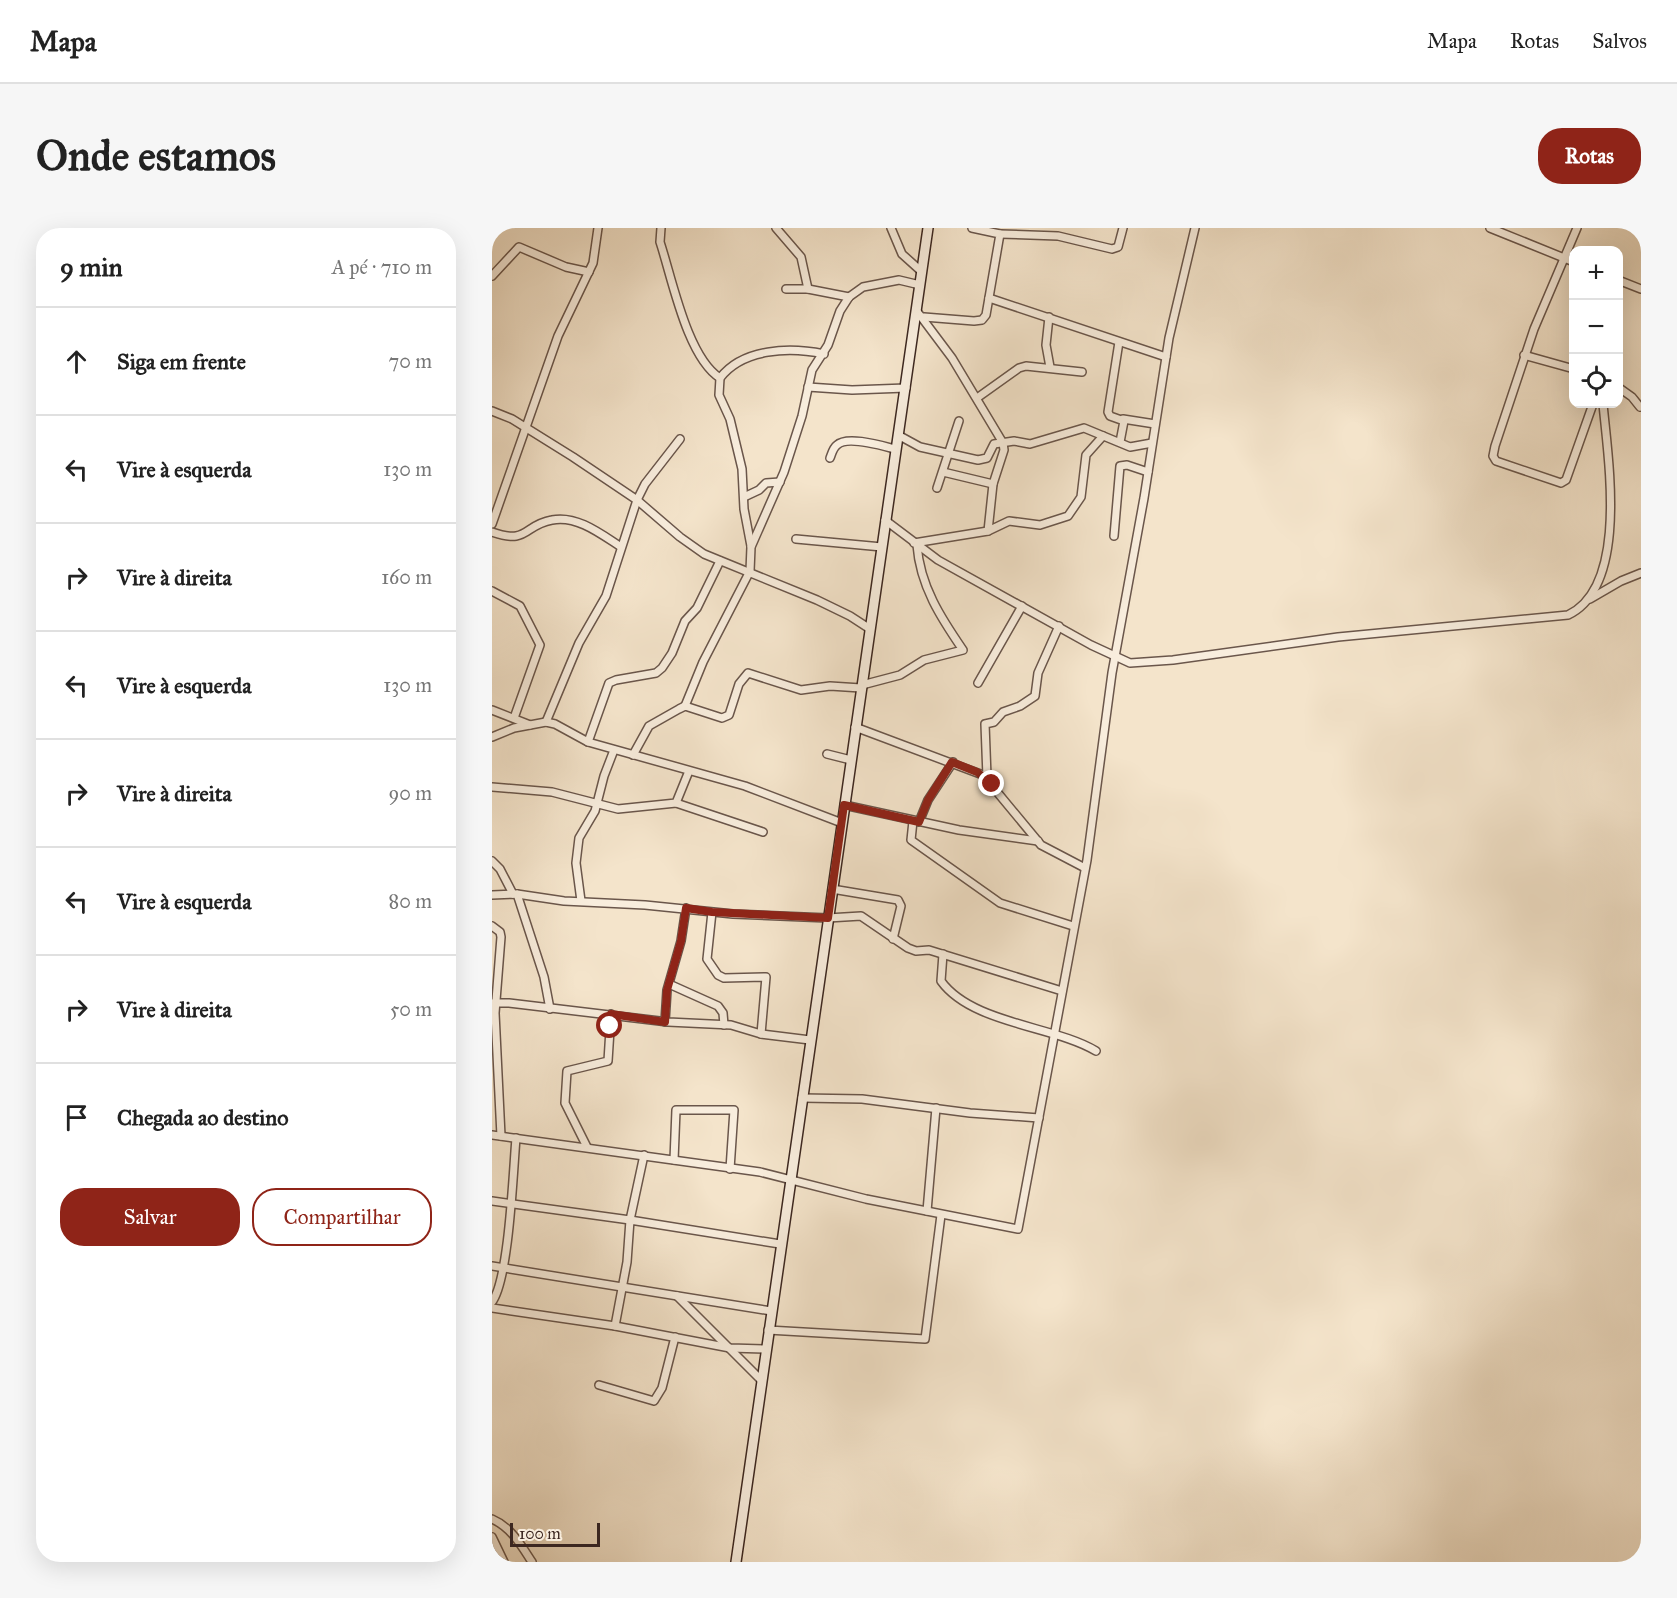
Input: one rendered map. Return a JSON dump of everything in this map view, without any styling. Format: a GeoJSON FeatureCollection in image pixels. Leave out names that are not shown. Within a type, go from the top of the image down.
{"type":"FeatureCollection","features":[{"type":"Feature","properties":{"kind":"main road"},"geometry":{"type":"LineString","coordinates":[[736,1562],[760,1379],[885,520],[920,314],[920,285],[928,228]]}},
{"type":"Feature","properties":{"kind":"street"},"geometry":{"type":"LineString","coordinates":[[492,524],[558,336],[596,253],[598,228]]}},
{"type":"Feature","properties":{"kind":"street"},"geometry":{"type":"LineString","coordinates":[[661,228],[660,242],[692,339],[710,370],[720,378]]}},
{"type":"Feature","properties":{"kind":"street"},"geometry":{"type":"LineString","coordinates":[[776,228],[801,257],[808,289]]}},
{"type":"Feature","properties":{"kind":"street"},"geometry":{"type":"LineString","coordinates":[[891,228],[902,254],[922,272]]}},
{"type":"Feature","properties":{"kind":"street"},"geometry":{"type":"LineString","coordinates":[[972,228],[1000,234],[1074,238],[1112,249],[1118,247],[1123,228]]}},
{"type":"Feature","properties":{"kind":"street"},"geometry":{"type":"LineString","coordinates":[[1074,238],[1077,228]]}},
{"type":"Feature","properties":{"kind":"street"},"geometry":{"type":"LineString","coordinates":[[492,1135],[730,1169],[789,1180],[941,1215],[1018,1229],[1085,868],[1115,657],[1166,357],[1196,228]]}},
{"type":"Feature","properties":{"kind":"street"},"geometry":{"type":"LineString","coordinates":[[1490,228],[1569,260]]}},
{"type":"Feature","properties":{"kind":"street"},"geometry":{"type":"LineString","coordinates":[[1577,228],[1524,355],[1493,456],[1496,461],[1562,483],[1566,480],[1592,408]]}},
{"type":"Feature","properties":{"kind":"street"},"geometry":{"type":"LineString","coordinates":[[920,314],[982,320],[986,315],[1000,234]]}},
{"type":"Feature","properties":{"kind":"street"},"geometry":{"type":"LineString","coordinates":[[492,276],[519,247],[566,267],[589,272]]}},
{"type":"Feature","properties":{"kind":"street"},"geometry":{"type":"LineString","coordinates":[[751,547],[780,482],[800,424],[812,370],[824,354],[840,311],[849,297],[863,287],[886,282],[899,280],[920,285]]}},
{"type":"Feature","properties":{"kind":"street"},"geometry":{"type":"LineString","coordinates":[[1623,282],[1641,288]]}},
{"type":"Feature","properties":{"kind":"street"},"geometry":{"type":"LineString","coordinates":[[786,289],[808,289],[849,297]]}},
{"type":"Feature","properties":{"kind":"street"},"geometry":{"type":"LineString","coordinates":[[989,298],[1166,357]]}},
{"type":"Feature","properties":{"kind":"street"},"geometry":{"type":"LineString","coordinates":[[920,314],[977,398],[1003,443],[1003,455],[993,484],[988,531]]}},
{"type":"Feature","properties":{"kind":"street"},"geometry":{"type":"LineString","coordinates":[[1049,317],[1046,345],[1050,367]]}},
{"type":"Feature","properties":{"kind":"street"},"geometry":{"type":"LineString","coordinates":[[1119,342],[1108,412],[1110,416],[1155,424]]}},
{"type":"Feature","properties":{"kind":"street"},"geometry":{"type":"LineString","coordinates":[[633,755],[649,726],[685,706],[703,663],[750,571],[751,547],[739,453],[730,419],[719,395],[720,378],[734,365],[754,354],[802,351],[824,354]]}},
{"type":"Feature","properties":{"kind":"street"},"geometry":{"type":"LineString","coordinates":[[1524,355],[1569,368]]}},
{"type":"Feature","properties":{"kind":"street"},"geometry":{"type":"LineString","coordinates":[[977,398],[1019,368],[1050,367],[1082,372]]}},
{"type":"Feature","properties":{"kind":"street"},"geometry":{"type":"LineString","coordinates":[[808,387],[852,390],[906,388]]}},
{"type":"Feature","properties":{"kind":"street"},"geometry":{"type":"LineString","coordinates":[[1623,391],[1632,397],[1640,408]]}},
{"type":"Feature","properties":{"kind":"street"},"geometry":{"type":"LineString","coordinates":[[1590,600],[1604,572],[1609,536],[1603,408]]}},
{"type":"Feature","properties":{"kind":"street"},"geometry":{"type":"LineString","coordinates":[[492,411],[526,428],[637,500],[680,537],[720,561],[750,571],[850,616],[870,629]]}},
{"type":"Feature","properties":{"kind":"street"},"geometry":{"type":"LineString","coordinates":[[1120,442],[1125,425],[1123,418]]}},
{"type":"Feature","properties":{"kind":"street"},"geometry":{"type":"LineString","coordinates":[[937,488],[959,421]]}},
{"type":"Feature","properties":{"kind":"street"},"geometry":{"type":"LineString","coordinates":[[898,435],[920,447],[984,460],[992,445],[1030,444],[1084,428],[1130,447],[1152,443]]}},
{"type":"Feature","properties":{"kind":"street"},"geometry":{"type":"LineString","coordinates":[[915,544],[988,531],[1009,521],[1040,525],[1072,514],[1081,497],[1086,455],[1103,436]]}},
{"type":"Feature","properties":{"kind":"street"},"geometry":{"type":"LineString","coordinates":[[546,722],[579,643],[606,596],[637,500],[645,484],[680,439]]}},
{"type":"Feature","properties":{"kind":"street"},"geometry":{"type":"LineString","coordinates":[[830,458],[835,446],[841,442],[855,441],[896,449]]}},
{"type":"Feature","properties":{"kind":"street"},"geometry":{"type":"LineString","coordinates":[[1114,536],[1120,466],[1127,465],[1148,472]]}},
{"type":"Feature","properties":{"kind":"street"},"geometry":{"type":"LineString","coordinates":[[943,472],[993,484]]}},
{"type":"Feature","properties":{"kind":"street"},"geometry":{"type":"LineString","coordinates":[[744,496],[759,490],[766,483],[780,482]]}},
{"type":"Feature","properties":{"kind":"street"},"geometry":{"type":"LineString","coordinates":[[492,531],[506,537],[518,537],[555,519],[586,525],[621,547]]}},
{"type":"Feature","properties":{"kind":"street"},"geometry":{"type":"LineString","coordinates":[[885,520],[938,560],[1115,657],[1130,663],[1164,661],[1338,637],[1565,615],[1621,581],[1641,573]]}},
{"type":"Feature","properties":{"kind":"street"},"geometry":{"type":"LineString","coordinates":[[796,539],[882,547]]}},
{"type":"Feature","properties":{"kind":"street"},"geometry":{"type":"LineString","coordinates":[[685,706],[722,718],[729,715],[740,684],[749,672],[768,681],[801,690],[830,686],[862,686],[900,675],[924,660],[963,650],[931,601],[918,562],[915,544]]}},
{"type":"Feature","properties":{"kind":"street"},"geometry":{"type":"LineString","coordinates":[[588,742],[609,683],[656,673],[662,668],[672,653],[685,621],[697,608],[720,561]]}},
{"type":"Feature","properties":{"kind":"street"},"geometry":{"type":"LineString","coordinates":[[492,591],[520,606],[540,645],[514,718]]}},
{"type":"Feature","properties":{"kind":"street"},"geometry":{"type":"LineString","coordinates":[[978,683],[1022,606]]}},
{"type":"Feature","properties":{"kind":"street"},"geometry":{"type":"LineString","coordinates":[[987,777],[985,724],[994,722],[1003,712],[1035,696],[1038,673],[1059,626]]}},
{"type":"Feature","properties":{"kind":"street"},"geometry":{"type":"LineString","coordinates":[[492,710],[530,725]]}},
{"type":"Feature","properties":{"kind":"street"},"geometry":{"type":"LineString","coordinates":[[492,737],[546,722],[562,727],[588,742],[745,786],[842,823]]}},
{"type":"Feature","properties":{"kind":"street"},"geometry":{"type":"LineString","coordinates":[[855,726],[987,777],[1038,841],[1062,858],[1085,868]]}},
{"type":"Feature","properties":{"kind":"street"},"geometry":{"type":"LineString","coordinates":[[581,901],[576,863],[579,838],[597,804],[603,776],[614,750]]}},
{"type":"Feature","properties":{"kind":"street"},"geometry":{"type":"LineString","coordinates":[[827,754],[851,760]]}},
{"type":"Feature","properties":{"kind":"street"},"geometry":{"type":"LineString","coordinates":[[952,762],[916,822],[911,840],[986,895],[1013,908],[1073,926]]}},
{"type":"Feature","properties":{"kind":"street"},"geometry":{"type":"LineString","coordinates":[[676,803],[689,771]]}},
{"type":"Feature","properties":{"kind":"street"},"geometry":{"type":"LineString","coordinates":[[492,788],[533,789],[630,809],[676,803],[763,832]]}},
{"type":"Feature","properties":{"kind":"street"},"geometry":{"type":"LineString","coordinates":[[844,805],[916,822],[1038,841]]}},
{"type":"Feature","properties":{"kind":"street"},"geometry":{"type":"LineString","coordinates":[[492,861],[500,869],[515,894],[544,977],[549,1009]]}},
{"type":"Feature","properties":{"kind":"street"},"geometry":{"type":"LineString","coordinates":[[832,889],[898,900],[901,906],[892,939]]}},
{"type":"Feature","properties":{"kind":"street"},"geometry":{"type":"LineString","coordinates":[[492,895],[515,894],[712,912],[828,918],[865,917],[892,939],[916,951],[929,950],[1062,991]]}},
{"type":"Feature","properties":{"kind":"street"},"geometry":{"type":"LineString","coordinates":[[665,1022],[669,984],[681,941],[686,908]]}},
{"type":"Feature","properties":{"kind":"street"},"geometry":{"type":"LineString","coordinates":[[712,912],[707,960],[718,975],[724,978],[766,977],[761,1034]]}},
{"type":"Feature","properties":{"kind":"street"},"geometry":{"type":"LineString","coordinates":[[492,926],[500,932],[501,937],[494,1003],[501,1136]]}},
{"type":"Feature","properties":{"kind":"street"},"geometry":{"type":"LineString","coordinates":[[943,954],[940,979],[947,989],[1006,1021],[1096,1051]]}},
{"type":"Feature","properties":{"kind":"street"},"geometry":{"type":"LineString","coordinates":[[669,984],[717,1006],[723,1013],[724,1025]]}},
{"type":"Feature","properties":{"kind":"street"},"geometry":{"type":"LineString","coordinates":[[494,1003],[611,1014],[665,1022],[724,1025],[747,1028],[761,1034],[810,1040]]}},
{"type":"Feature","properties":{"kind":"street"},"geometry":{"type":"LineString","coordinates":[[587,1147],[565,1103],[567,1071],[608,1061],[611,1014]]}},
{"type":"Feature","properties":{"kind":"street"},"geometry":{"type":"LineString","coordinates":[[802,1098],[862,1099],[1039,1118]]}},
{"type":"Feature","properties":{"kind":"street"},"geometry":{"type":"LineString","coordinates":[[927,1212],[936,1108]]}},
{"type":"Feature","properties":{"kind":"street"},"geometry":{"type":"LineString","coordinates":[[674,1160],[676,1110],[734,1110],[730,1169]]}},
{"type":"Feature","properties":{"kind":"street"},"geometry":{"type":"LineString","coordinates":[[492,1302],[497,1296],[504,1268],[516,1138]]}},
{"type":"Feature","properties":{"kind":"street"},"geometry":{"type":"LineString","coordinates":[[615,1326],[623,1287],[630,1220],[644,1155]]}},
{"type":"Feature","properties":{"kind":"street"},"geometry":{"type":"LineString","coordinates":[[492,1201],[780,1244]]}},
{"type":"Feature","properties":{"kind":"street"},"geometry":{"type":"LineString","coordinates":[[768,1330],[925,1339],[941,1215]]}},
{"type":"Feature","properties":{"kind":"street"},"geometry":{"type":"LineString","coordinates":[[492,1266],[586,1283],[771,1311]]}},
{"type":"Feature","properties":{"kind":"street"},"geometry":{"type":"LineString","coordinates":[[497,1296],[503,1311]]}},
{"type":"Feature","properties":{"kind":"street"},"geometry":{"type":"LineString","coordinates":[[677,1296],[760,1379]]}},
{"type":"Feature","properties":{"kind":"street"},"geometry":{"type":"LineString","coordinates":[[492,1308],[615,1326],[730,1348],[765,1349]]}},
{"type":"Feature","properties":{"kind":"street"},"geometry":{"type":"LineString","coordinates":[[599,1385],[654,1401],[662,1388],[675,1337]]}},
{"type":"Feature","properties":{"kind":"street"},"geometry":{"type":"LineString","coordinates":[[492,1519],[502,1524],[518,1540],[532,1562]]}},
{"type":"Feature","properties":{"kind":"street"},"geometry":{"type":"LineString","coordinates":[[492,1537],[504,1562]]}},
{"type":"Feature","properties":{"kind":"route"},"geometry":{"type":"LineString","coordinates":[[610,1026],[611,1014],[665,1022],[667,990],[681,941],[686,908],[732,914],[766,913],[828,918],[844,805],[919,822],[928,800],[952,762],[987,777],[992,784]]}}]}
